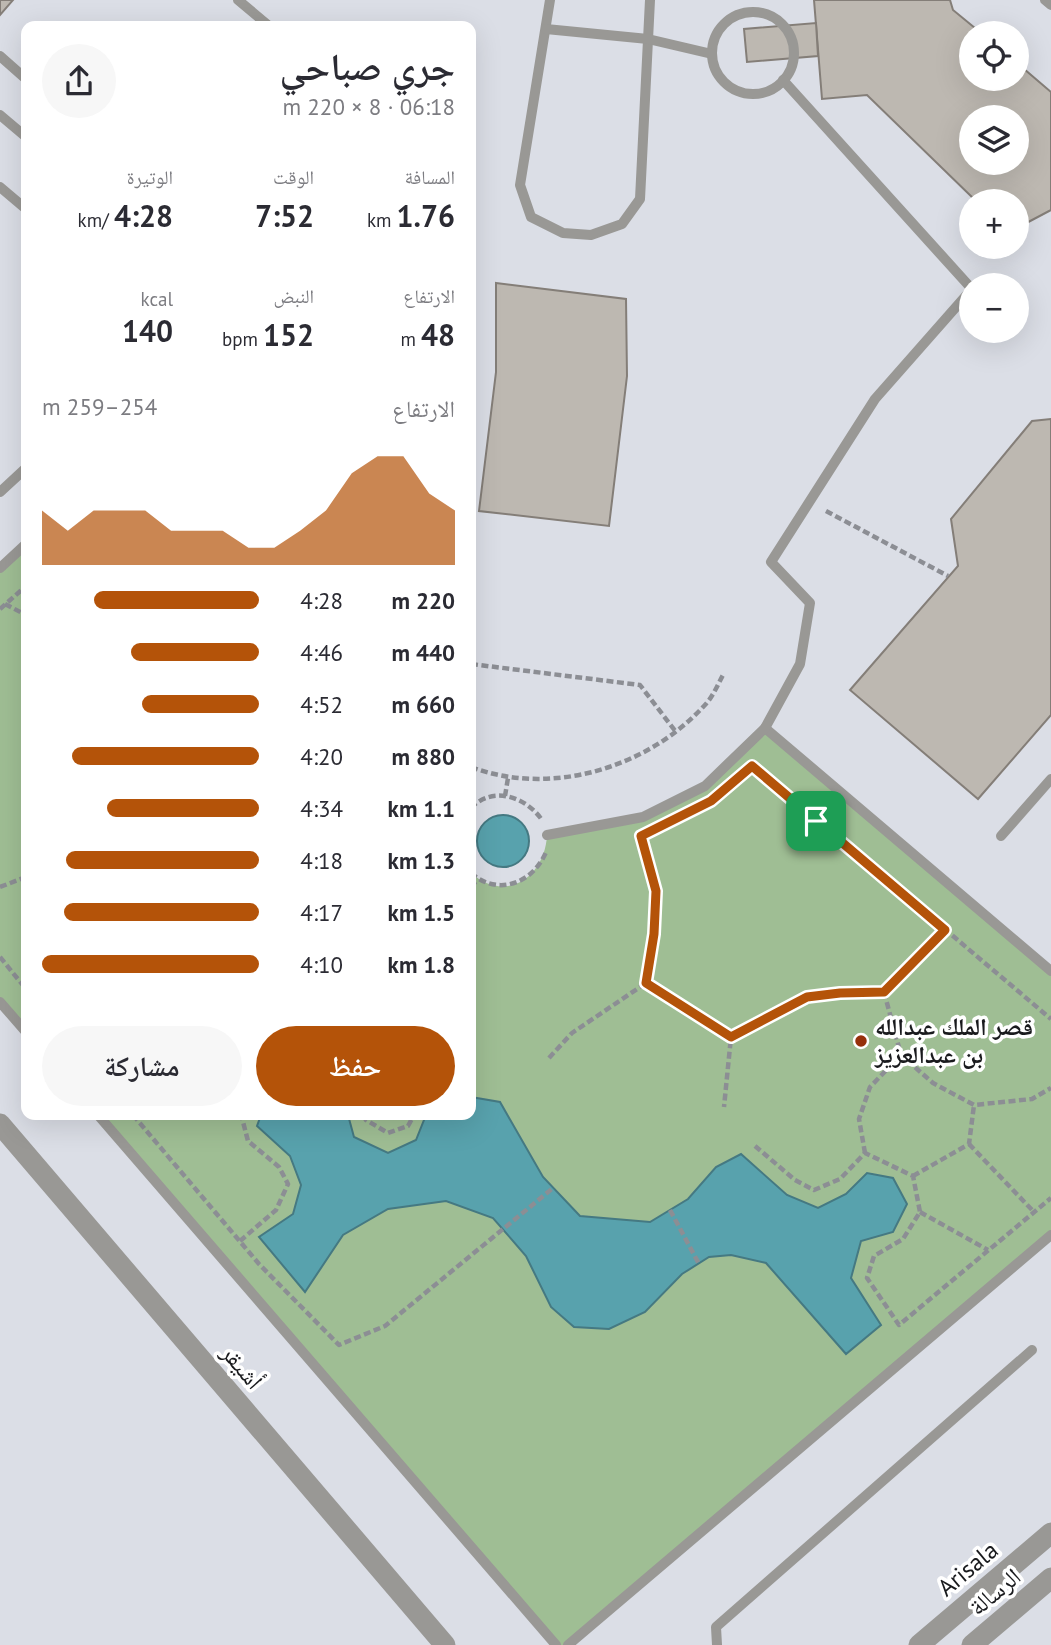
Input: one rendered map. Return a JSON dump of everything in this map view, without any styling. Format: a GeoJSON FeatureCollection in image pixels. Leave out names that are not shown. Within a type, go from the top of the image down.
{"type":"FeatureCollection","features":[{"type":"Feature","properties":{"kind":"street","name":"أشيقر"},"geometry":{"type":"LineString","coordinates":[[0,1124],[445,1645]]}},
{"type":"Feature","properties":{"kind":"street","name":"Arisala"},"geometry":{"type":"LineString","coordinates":[[919,1645],[1051,1533]]}},
{"type":"Feature","properties":{"kind":"street","name":"الرسالة"},"geometry":{"type":"LineString","coordinates":[[972,1645],[1051,1578]]}},
{"type":"Feature","properties":{"kind":"lane"},"geometry":{"type":"LineString","coordinates":[[238,0],[263,21]]}},
{"type":"Feature","properties":{"kind":"lane"},"geometry":{"type":"LineString","coordinates":[[550,0],[520,185],[531,216],[563,233],[591,234],[622,224],[640,199],[650,0]]}},
{"type":"Feature","properties":{"kind":"lane"},"geometry":{"type":"LineString","coordinates":[[1045,0],[1051,5]]}},
{"type":"Feature","properties":{"kind":"lane"},"geometry":{"type":"LineString","coordinates":[[741,13],[767,14],[778,20],[788,30],[793,42],[791,69],[783,80],[772,89],[759,93],[745,93],[732,88],[714,67],[713,41],[719,29],[729,19],[741,13]]}},
{"type":"Feature","properties":{"kind":"lane"},"geometry":{"type":"LineString","coordinates":[[546,29],[648,39],[712,54]]}},
{"type":"Feature","properties":{"kind":"lane"},"geometry":{"type":"LineString","coordinates":[[0,56],[21,75]]}},
{"type":"Feature","properties":{"kind":"lane"},"geometry":{"type":"LineString","coordinates":[[783,80],[959,276]]}},
{"type":"Feature","properties":{"kind":"lane"},"geometry":{"type":"LineString","coordinates":[[0,115],[21,133]]}},
{"type":"Feature","properties":{"kind":"lane"},"geometry":{"type":"LineString","coordinates":[[0,187],[21,205]]}},
{"type":"Feature","properties":{"kind":"lane"},"geometry":{"type":"LineString","coordinates":[[547,835],[643,817],[705,786],[765,728],[800,664],[810,603],[771,562],[875,399],[959,303]]}},
{"type":"Feature","properties":{"kind":"lane"},"geometry":{"type":"LineString","coordinates":[[0,492],[21,473]]}},
{"type":"Feature","properties":{"kind":"lane"},"geometry":{"type":"LineString","coordinates":[[0,568],[21,549]]}},
{"type":"Feature","properties":{"kind":"lane"},"geometry":{"type":"LineString","coordinates":[[765,728],[1051,971]]}},
{"type":"Feature","properties":{"kind":"lane"},"geometry":{"type":"LineString","coordinates":[[1001,836],[1051,779]]}},
{"type":"Feature","properties":{"kind":"lane"},"geometry":{"type":"LineString","coordinates":[[0,1002],[21,1026]]}},
{"type":"Feature","properties":{"kind":"lane"},"geometry":{"type":"LineString","coordinates":[[102,1120],[556,1645]]}},
{"type":"Feature","properties":{"kind":"lane"},"geometry":{"type":"LineString","coordinates":[[568,1645],[1051,1235]]}},
{"type":"Feature","properties":{"kind":"lane"},"geometry":{"type":"LineString","coordinates":[[717,1645],[716,1627],[1032,1350]]}},
{"type":"Feature","properties":{"kind":"path"},"geometry":{"type":"LineString","coordinates":[[826,512],[948,576]]}},
{"type":"Feature","properties":{"kind":"path"},"geometry":{"type":"LineString","coordinates":[[0,609],[21,590]]}},
{"type":"Feature","properties":{"kind":"path"},"geometry":{"type":"LineString","coordinates":[[5,604],[21,612]]}},
{"type":"Feature","properties":{"kind":"path"},"geometry":{"type":"LineString","coordinates":[[476,665],[640,685],[676,732]]}},
{"type":"Feature","properties":{"kind":"path"},"geometry":{"type":"LineString","coordinates":[[476,769],[508,778],[547,779],[587,772],[640,756],[676,732],[706,704],[724,673]]}},
{"type":"Feature","properties":{"kind":"path"},"geometry":{"type":"LineString","coordinates":[[742,775],[752,766],[1051,1020]]}},
{"type":"Feature","properties":{"kind":"path"},"geometry":{"type":"LineString","coordinates":[[505,796],[508,778]]}},
{"type":"Feature","properties":{"kind":"path"},"geometry":{"type":"LineString","coordinates":[[476,805],[489,797],[520,799],[533,807],[547,835],[546,851],[541,864],[531,875],[505,886],[491,885],[478,879],[476,881]]}},
{"type":"Feature","properties":{"kind":"path"},"geometry":{"type":"LineString","coordinates":[[628,838],[653,830]]}},
{"type":"Feature","properties":{"kind":"path"},"geometry":{"type":"LineString","coordinates":[[549,1058],[572,1033],[646,983],[654,934],[656,891],[641,836]]}},
{"type":"Feature","properties":{"kind":"path"},"geometry":{"type":"LineString","coordinates":[[0,887],[21,879]]}},
{"type":"Feature","properties":{"kind":"path"},"geometry":{"type":"LineString","coordinates":[[731,1037],[807,997],[884,992],[945,930]]}},
{"type":"Feature","properties":{"kind":"path"},"geometry":{"type":"LineString","coordinates":[[0,957],[21,983]]}},
{"type":"Feature","properties":{"kind":"path"},"geometry":{"type":"LineString","coordinates":[[646,983],[731,1037]]}},
{"type":"Feature","properties":{"kind":"path"},"geometry":{"type":"LineString","coordinates":[[884,992],[901,1055],[933,1083],[974,1105],[1032,1099],[1051,1088]]}},
{"type":"Feature","properties":{"kind":"path"},"geometry":{"type":"LineString","coordinates":[[723,1107],[731,1037]]}},
{"type":"Feature","properties":{"kind":"path"},"geometry":{"type":"LineString","coordinates":[[865,1153],[859,1119],[870,1087],[901,1055]]}},
{"type":"Feature","properties":{"kind":"path"},"geometry":{"type":"LineString","coordinates":[[969,1144],[974,1105]]}},
{"type":"Feature","properties":{"kind":"path"},"geometry":{"type":"LineString","coordinates":[[137,1120],[259,1264],[339,1345],[385,1326],[553,1188]]}},
{"type":"Feature","properties":{"kind":"path"},"geometry":{"type":"LineString","coordinates":[[240,1241],[276,1210],[288,1184],[279,1167],[248,1141],[243,1120]]}},
{"type":"Feature","properties":{"kind":"path"},"geometry":{"type":"LineString","coordinates":[[366,1120],[388,1133],[408,1126],[411,1120]]}},
{"type":"Feature","properties":{"kind":"path"},"geometry":{"type":"LineString","coordinates":[[913,1176],[969,1144]]}},
{"type":"Feature","properties":{"kind":"path"},"geometry":{"type":"LineString","coordinates":[[969,1144],[1034,1212]]}},
{"type":"Feature","properties":{"kind":"path"},"geometry":{"type":"LineString","coordinates":[[755,1146],[795,1180],[814,1190],[840,1179],[865,1153]]}},
{"type":"Feature","properties":{"kind":"path"},"geometry":{"type":"LineString","coordinates":[[865,1153],[913,1176]]}},
{"type":"Feature","properties":{"kind":"path"},"geometry":{"type":"LineString","coordinates":[[913,1176],[920,1212],[903,1239],[874,1256],[867,1278],[899,1325],[1051,1198]]}},
{"type":"Feature","properties":{"kind":"path"},"geometry":{"type":"LineString","coordinates":[[670,1210],[699,1264]]}},
{"type":"Feature","properties":{"kind":"path"},"geometry":{"type":"LineString","coordinates":[[920,1212],[988,1250]]}},
{"type":"Feature","properties":{"kind":"green space"},"geometry":{"type":"Polygon","coordinates":[[[21,549],[21,1026],[0,1002],[0,568],[21,549]]]}},
{"type":"Feature","properties":{"kind":"green space"},"geometry":{"type":"Polygon","coordinates":[[[765,728],[1051,971],[1051,1235],[568,1645],[556,1645],[102,1120],[476,1120],[476,876],[497,886],[510,886],[531,874],[539,863],[545,850],[547,835],[643,817],[705,786],[765,728]]]}},
{"type":"Feature","properties":{"kind":"water"},"geometry":{"type":"Polygon","coordinates":[[[503,815],[513,817],[521,823],[527,831],[527,851],[521,859],[513,865],[503,867],[493,865],[485,859],[479,851],[477,841],[479,831],[485,823],[493,817],[503,815]]]}},
{"type":"Feature","properties":{"kind":"water"},"geometry":{"type":"Polygon","coordinates":[[[476,1098],[500,1102],[543,1177],[580,1216],[650,1222],[688,1199],[716,1167],[741,1154],[787,1195],[818,1208],[846,1194],[867,1173],[893,1178],[907,1204],[893,1232],[861,1241],[851,1278],[881,1325],[846,1354],[766,1263],[731,1255],[709,1257],[682,1274],[645,1312],[609,1329],[574,1327],[551,1307],[526,1256],[493,1218],[446,1201],[388,1209],[343,1235],[305,1292],[259,1237],[293,1214],[301,1185],[290,1156],[257,1126],[259,1120],[349,1120],[354,1137],[388,1153],[416,1140],[424,1120],[476,1120],[476,1098]]]}},
{"type":"Feature","properties":{"kind":"building"},"geometry":{"type":"Polygon","coordinates":[[[0,0],[13,0],[0,15],[0,0]]]}},
{"type":"Feature","properties":{"kind":"building"},"geometry":{"type":"Polygon","coordinates":[[[814,0],[950,0],[953,10],[966,21],[959,21],[959,91],[1029,91],[1029,73],[1051,92],[1051,210],[1029,222],[1029,189],[964,189],[867,95],[822,99],[814,0]]]}},
{"type":"Feature","properties":{"kind":"building"},"geometry":{"type":"Polygon","coordinates":[[[816,23],[818,56],[747,62],[744,29],[816,23]]]}},
{"type":"Feature","properties":{"kind":"building"},"geometry":{"type":"Polygon","coordinates":[[[496,283],[626,299],[627,376],[609,526],[479,511],[496,372],[496,283]]]}},
{"type":"Feature","properties":{"kind":"building"},"geometry":{"type":"Polygon","coordinates":[[[1051,419],[1051,715],[978,799],[850,690],[958,566],[951,519],[1032,421],[1051,419]]]}},
{"type":"Feature","properties":{"kind":"place","name":"قصر الملك عبدالله بن عبدالعزيز"},"geometry":{"type":"Point","coordinates":[861,1041]}},
{"type":"Feature","properties":{"kind":"route"},"geometry":{"type":"LineString","coordinates":[[752,766],[816,821],[945,930],[884,992],[807,997],[731,1037],[646,983],[654,934],[656,891],[641,836],[711,801],[752,766]]}}]}
